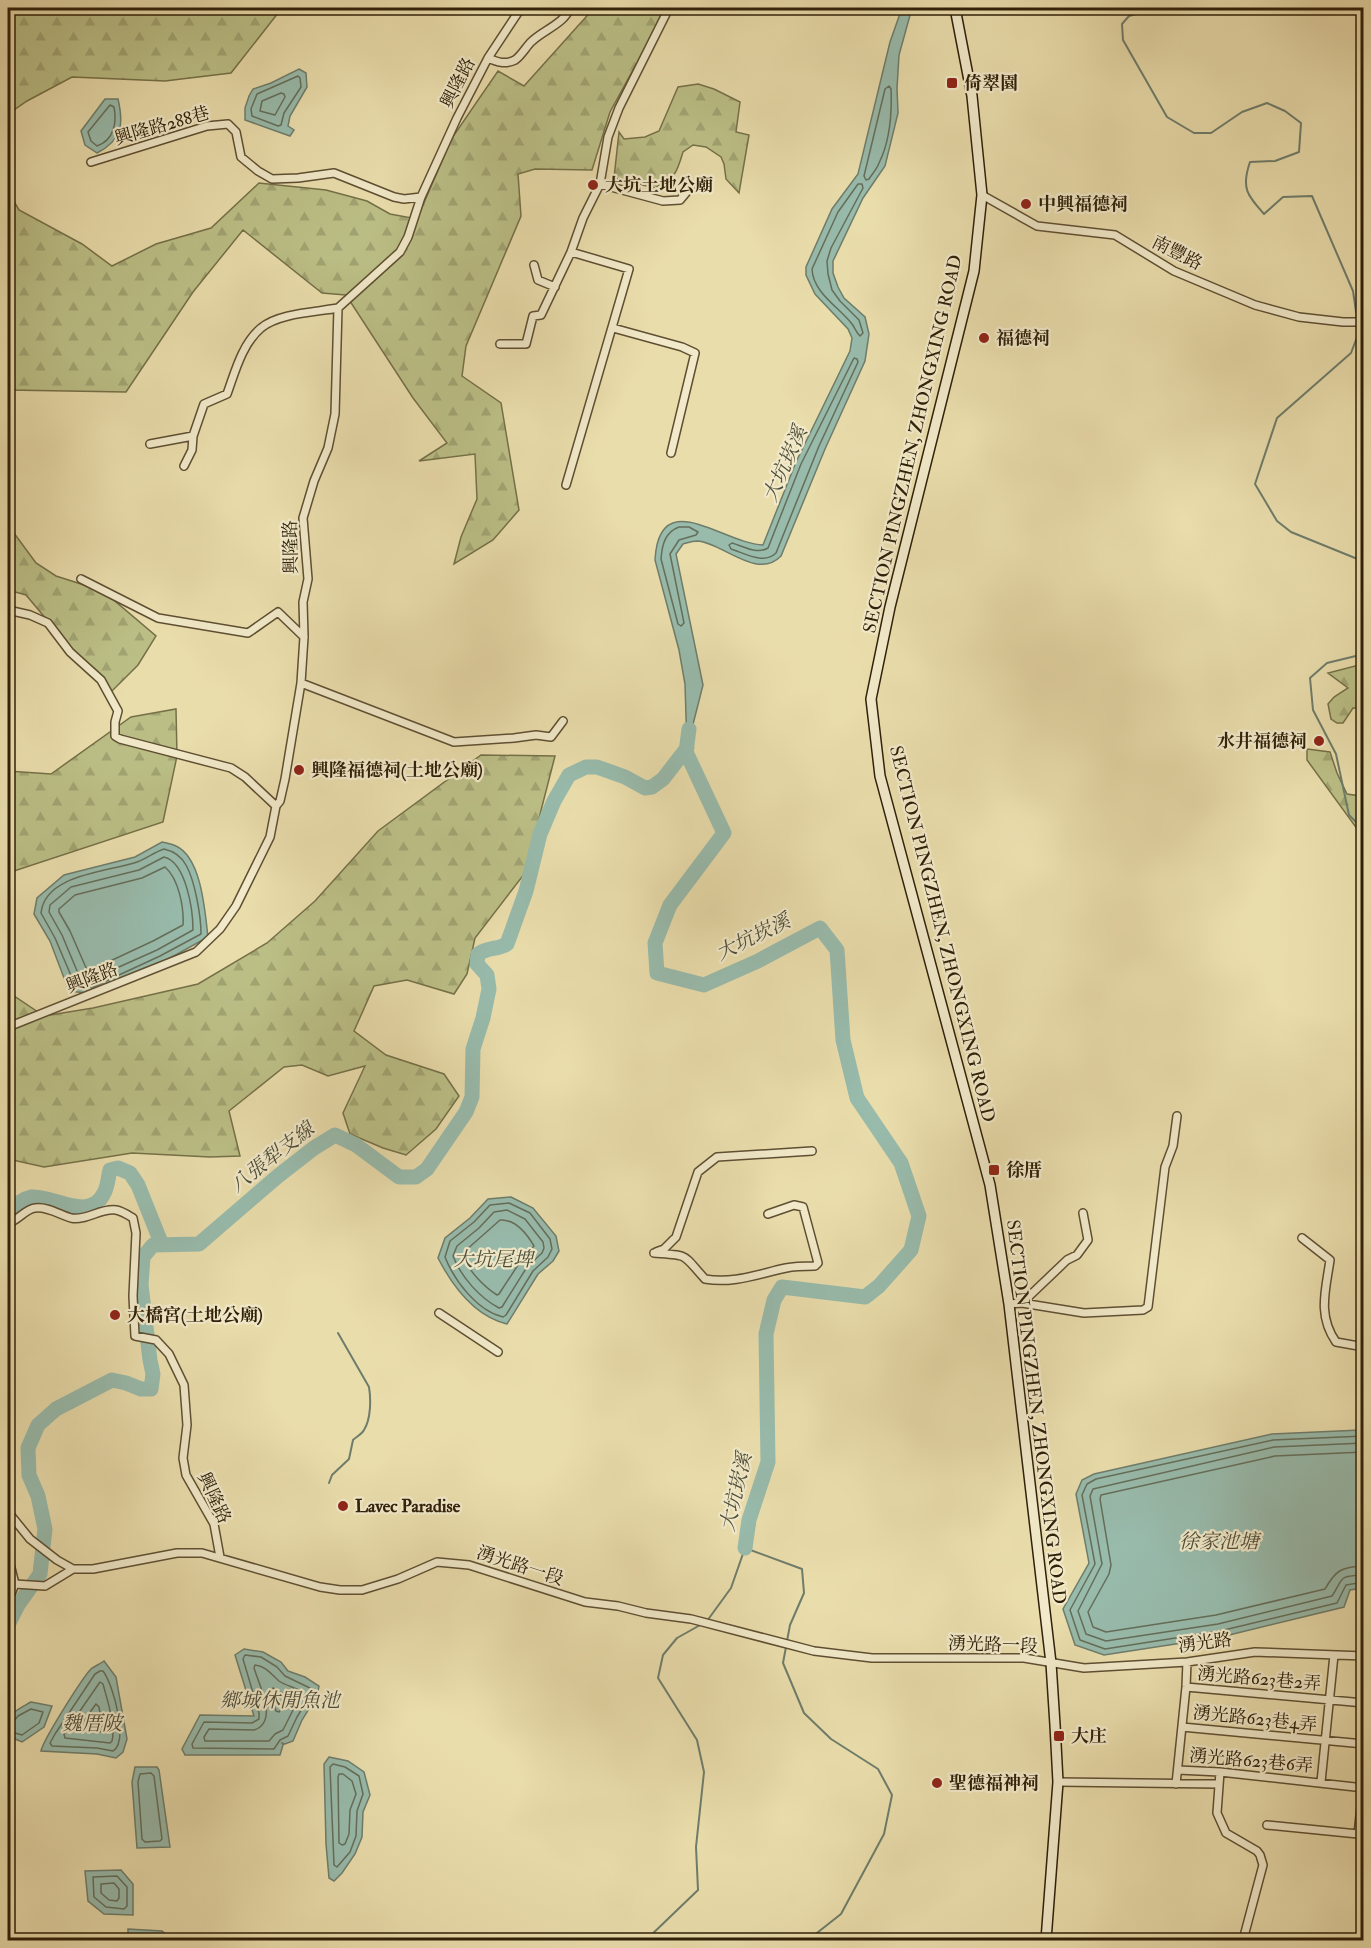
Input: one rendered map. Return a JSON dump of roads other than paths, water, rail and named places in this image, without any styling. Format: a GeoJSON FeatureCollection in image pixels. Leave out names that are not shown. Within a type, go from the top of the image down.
{"type":"FeatureCollection","features":[{"type":"Feature","properties":{"kind":"street","name":"興隆路"},"geometry":{"type":"LineString","coordinates":[[8,1028],[196,952],[220,929],[236,906],[270,837],[276,806],[280,801],[285,778],[301,683],[304,637],[303,602],[308,579],[303,518],[314,481],[328,448],[335,414],[338,308],[400,252],[408,237],[421,197],[457,118],[488,58],[521,8]]}},
{"type":"Feature","properties":{"kind":"street"},"geometry":{"type":"LineString","coordinates":[[488,58],[500,63],[516,59],[534,40],[561,20],[570,8]]}},
{"type":"Feature","properties":{"kind":"street"},"geometry":{"type":"LineString","coordinates":[[500,344],[526,344],[532,316],[541,315],[600,184],[608,137],[619,108],[669,8]]}},
{"type":"Feature","properties":{"kind":"street","name":"SECTION PINGZHEN, ZHONGXING ROAD"},"geometry":{"type":"LineString","coordinates":[[955,8],[972,96],[982,195],[975,271],[893,596],[871,699],[880,776],[990,1185],[1009,1304],[1051,1663],[1058,1782],[1046,1941]]}},
{"type":"Feature","properties":{"kind":"street","name":"興隆路288巷"},"geometry":{"type":"LineString","coordinates":[[91,162],[207,126],[228,124],[236,132],[241,157],[272,179],[334,173],[394,197],[404,199],[421,197]]}},
{"type":"Feature","properties":{"kind":"street"},"geometry":{"type":"LineString","coordinates":[[600,184],[663,201],[680,200],[690,188]]}},
{"type":"Feature","properties":{"kind":"street","name":"南豐路"},"geometry":{"type":"LineString","coordinates":[[982,195],[1037,226],[1115,235],[1174,271],[1255,305],[1299,317],[1364,322]]}},
{"type":"Feature","properties":{"kind":"street"},"geometry":{"type":"LineString","coordinates":[[567,485],[629,269],[571,252]]}},
{"type":"Feature","properties":{"kind":"street"},"geometry":{"type":"LineString","coordinates":[[534,265],[538,280],[555,287]]}},
{"type":"Feature","properties":{"kind":"street"},"geometry":{"type":"LineString","coordinates":[[184,466],[192,450],[193,436],[204,404],[227,394],[248,342],[262,326],[283,317],[338,308]]}},
{"type":"Feature","properties":{"kind":"street"},"geometry":{"type":"LineString","coordinates":[[613,328],[695,353],[671,453]]}},
{"type":"Feature","properties":{"kind":"street"},"geometry":{"type":"LineString","coordinates":[[150,444],[193,436]]}},
{"type":"Feature","properties":{"kind":"street"},"geometry":{"type":"LineString","coordinates":[[81,579],[158,618],[248,633],[278,612],[304,637]]}},
{"type":"Feature","properties":{"kind":"street"},"geometry":{"type":"LineString","coordinates":[[8,610],[48,622],[70,652],[101,680],[118,711],[115,736],[231,768],[245,777],[276,806]]}},
{"type":"Feature","properties":{"kind":"street"},"geometry":{"type":"LineString","coordinates":[[301,683],[454,742],[536,735],[551,737],[562,721]]}},
{"type":"Feature","properties":{"kind":"street"},"geometry":{"type":"LineString","coordinates":[[1009,1304],[1022,1303],[1084,1313],[1143,1310],[1148,1307],[1165,1167],[1173,1146],[1177,1116]]}},
{"type":"Feature","properties":{"kind":"street"},"geometry":{"type":"LineString","coordinates":[[768,1214],[794,1205],[803,1207],[818,1263],[815,1266],[788,1268],[747,1279],[717,1282],[705,1279],[687,1257],[679,1254],[654,1253],[664,1249],[676,1237],[698,1172],[717,1157],[812,1150]]}},
{"type":"Feature","properties":{"kind":"street","name":"興隆路"},"geometry":{"type":"LineString","coordinates":[[8,1223],[15,1221],[32,1208],[41,1207],[72,1218],[84,1218],[108,1210],[119,1210],[133,1218],[136,1233],[133,1296],[135,1336],[156,1340],[169,1354],[184,1385],[188,1425],[183,1458],[186,1475],[214,1524],[220,1557]]}},
{"type":"Feature","properties":{"kind":"street"},"geometry":{"type":"LineString","coordinates":[[1022,1303],[1067,1260],[1077,1255],[1088,1240],[1083,1213]]}},
{"type":"Feature","properties":{"kind":"street"},"geometry":{"type":"LineString","coordinates":[[1302,1238],[1330,1260],[1323,1309],[1331,1335],[1336,1342],[1364,1347]]}},
{"type":"Feature","properties":{"kind":"street"},"geometry":{"type":"LineString","coordinates":[[439,1313],[498,1352]]}},
{"type":"Feature","properties":{"kind":"street"},"geometry":{"type":"LineString","coordinates":[[8,1512],[30,1539],[73,1569],[45,1586],[15,1584]]}},
{"type":"Feature","properties":{"kind":"street","name":"湧光路一段"},"geometry":{"type":"LineString","coordinates":[[73,1569],[93,1569],[177,1553],[202,1553],[294,1580],[340,1590],[362,1590],[398,1579],[437,1562],[469,1565],[585,1602],[691,1619],[814,1651],[872,1658],[1024,1658],[1051,1663]]}},
{"type":"Feature","properties":{"kind":"street"},"geometry":{"type":"LineString","coordinates":[[8,1556],[15,1584],[8,1601]]}},
{"type":"Feature","properties":{"kind":"street","name":"湧光路"},"geometry":{"type":"LineString","coordinates":[[1051,1663],[1084,1668],[1187,1662],[1255,1652],[1364,1656]]}},
{"type":"Feature","properties":{"kind":"street"},"geometry":{"type":"LineString","coordinates":[[1321,1782],[1334,1655]]}},
{"type":"Feature","properties":{"kind":"street"},"geometry":{"type":"LineString","coordinates":[[1176,1784],[1187,1662]]}},
{"type":"Feature","properties":{"kind":"street","name":"湧光路623巷2弄"},"geometry":{"type":"LineString","coordinates":[[1186,1687],[1364,1703]]}},
{"type":"Feature","properties":{"kind":"street","name":"湧光路623巷4弄"},"geometry":{"type":"LineString","coordinates":[[1182,1727],[1364,1744]]}},
{"type":"Feature","properties":{"kind":"street","name":"湧光路623巷6弄"},"geometry":{"type":"LineString","coordinates":[[1178,1770],[1220,1772],[1363,1788]]}},
{"type":"Feature","properties":{"kind":"street"},"geometry":{"type":"LineString","coordinates":[[1220,1772],[1217,1813],[1227,1833],[1257,1851],[1263,1865],[1243,1941]]}},
{"type":"Feature","properties":{"kind":"street"},"geometry":{"type":"LineString","coordinates":[[1058,1782],[1219,1784]]}},
{"type":"Feature","properties":{"kind":"street"},"geometry":{"type":"LineString","coordinates":[[1267,1825],[1358,1834],[1363,1788]]}},
{"type":"Feature","properties":{"kind":"water"},"geometry":{"type":"Polygon","coordinates":[[[902,8],[912,8],[899,55],[898,113],[885,166],[863,198],[833,261],[833,273],[844,298],[865,317],[869,334],[865,361],[825,449],[781,556],[772,563],[750,563],[717,547],[697,541],[683,544],[676,554],[703,685],[687,748],[685,684],[679,650],[655,560],[659,537],[668,525],[681,522],[696,524],[747,542],[763,545],[796,462],[850,351],[852,338],[848,329],[815,294],[806,275],[806,267],[832,209],[858,174],[890,42],[902,8]]]}},
{"type":"Feature","properties":{"kind":"water"},"geometry":{"type":"Polygon","coordinates":[[[299,69],[306,73],[307,87],[290,116],[288,126],[294,130],[290,136],[245,120],[245,108],[253,89],[299,69]]]}},
{"type":"Feature","properties":{"kind":"water"},"geometry":{"type":"Polygon","coordinates":[[[105,99],[118,99],[121,124],[112,143],[97,153],[85,145],[81,131],[105,99]]]}},
{"type":"Feature","properties":{"kind":"water"},"geometry":{"type":"Polygon","coordinates":[[[162,842],[176,846],[185,852],[192,862],[201,887],[208,937],[163,962],[94,994],[69,991],[50,941],[34,914],[37,898],[64,875],[135,857],[162,842]]]}},
{"type":"Feature","properties":{"kind":"water","name":"大坑尾埤"},"geometry":{"type":"Polygon","coordinates":[[[511,1197],[533,1208],[556,1236],[559,1251],[553,1261],[538,1274],[507,1324],[484,1314],[466,1299],[450,1279],[438,1258],[445,1238],[470,1218],[488,1199],[511,1197]]]}},
{"type":"Feature","properties":{"kind":"water","name":"徐家池塘"},"geometry":{"type":"Polygon","coordinates":[[[1364,1430],[1363,1588],[1350,1590],[1344,1607],[1221,1637],[1104,1655],[1075,1645],[1063,1609],[1089,1563],[1076,1494],[1082,1480],[1094,1474],[1272,1434],[1364,1430]]]}},
{"type":"Feature","properties":{"kind":"water","name":"鄉城休閒魚池"},"geometry":{"type":"Polygon","coordinates":[[[244,1649],[263,1652],[281,1662],[288,1671],[305,1677],[319,1686],[317,1696],[302,1720],[293,1741],[282,1743],[280,1755],[185,1755],[182,1749],[200,1715],[254,1716],[235,1655],[244,1649]]]}},
{"type":"Feature","properties":{"kind":"water","name":"魏厝陂"},"geometry":{"type":"Polygon","coordinates":[[[104,1661],[116,1677],[127,1739],[123,1752],[116,1758],[97,1754],[41,1751],[80,1684],[91,1669],[104,1661]]]}},
{"type":"Feature","properties":{"kind":"water"},"geometry":{"type":"Polygon","coordinates":[[[31,1702],[52,1706],[44,1727],[22,1742],[8,1736],[8,1723],[12,1714],[31,1702]]]}},
{"type":"Feature","properties":{"kind":"water"},"geometry":{"type":"Polygon","coordinates":[[[329,1757],[348,1761],[364,1772],[370,1795],[363,1812],[362,1837],[355,1854],[334,1881],[329,1878],[326,1844],[324,1764],[329,1757]]]}},
{"type":"Feature","properties":{"kind":"water"},"geometry":{"type":"Polygon","coordinates":[[[135,1767],[157,1767],[159,1770],[170,1847],[137,1848],[132,1782],[135,1767]]]}},
{"type":"Feature","properties":{"kind":"water"},"geometry":{"type":"Polygon","coordinates":[[[121,1870],[133,1884],[133,1915],[104,1914],[88,1901],[85,1871],[121,1870]]]}},
{"type":"Feature","properties":{"kind":"water"},"geometry":{"type":"Polygon","coordinates":[[[128,1929],[162,1931],[167,1935],[167,1940],[128,1940],[128,1929]]]}},
{"type":"Feature","properties":{"kind":"waterway"},"geometry":{"type":"LineString","coordinates":[[1157,8],[1129,16],[1122,24],[1123,40],[1167,117],[1194,133],[1211,133],[1242,112],[1267,103],[1285,111],[1301,123],[1299,152],[1275,161],[1250,162],[1246,178],[1247,191],[1264,214],[1283,197],[1312,196],[1353,291],[1359,332],[1351,353],[1277,418],[1255,484],[1277,521],[1291,532],[1360,560],[1364,566]]}},
{"type":"Feature","properties":{"kind":"waterway"},"geometry":{"type":"LineString","coordinates":[[1364,654],[1327,663],[1310,678],[1313,710],[1336,754],[1349,815],[1364,830]]}},
{"type":"Feature","properties":{"kind":"waterway","name":"大坑崁溪"},"geometry":{"type":"LineString","coordinates":[[689,729],[686,752],[724,833],[670,905],[655,943],[657,973],[704,985],[758,961],[820,928],[837,950],[843,1040],[857,1098],[901,1163],[919,1216],[911,1250],[879,1286],[865,1297],[782,1287],[774,1300],[766,1334],[768,1462],[749,1520],[745,1548]]}},
{"type":"Feature","properties":{"kind":"waterway","name":"八張犁支線"},"geometry":{"type":"LineString","coordinates":[[8,1625],[18,1605],[40,1574],[45,1529],[38,1496],[29,1475],[28,1448],[38,1425],[56,1409],[112,1380],[141,1389],[151,1389],[153,1374],[141,1285],[143,1257],[153,1245],[199,1244],[278,1176],[335,1135],[356,1145],[399,1177],[416,1177],[427,1169],[466,1112],[472,1097],[473,1049],[489,989],[487,975],[477,964],[478,954],[507,944],[526,891],[540,834],[554,801],[569,775],[586,767],[597,767],[625,777],[645,788],[652,787],[663,779],[687,748]]}},
{"type":"Feature","properties":{"kind":"waterway","name":"大坑崁溪"},"geometry":{"type":"LineString","coordinates":[[8,1213],[15,1205],[31,1197],[40,1197],[70,1206],[90,1206],[98,1202],[104,1193],[110,1170],[118,1168],[130,1173],[138,1185],[162,1245]]}},
{"type":"Feature","properties":{"kind":"waterway"},"geometry":{"type":"LineString","coordinates":[[329,1483],[332,1475],[349,1459],[353,1440],[364,1430],[370,1409],[369,1387],[338,1333]]}},
{"type":"Feature","properties":{"kind":"waterway"},"geometry":{"type":"LineString","coordinates":[[707,1621],[731,1588],[745,1548],[802,1569],[804,1593],[790,1625],[787,1641]]}},
{"type":"Feature","properties":{"kind":"waterway","name":"大坑崁溪"},"geometry":{"type":"LineString","coordinates":[[646,1940],[698,1890],[696,1847],[704,1772],[697,1740],[658,1678],[663,1655],[677,1638],[702,1624]]}},
{"type":"Feature","properties":{"kind":"waterway"},"geometry":{"type":"LineString","coordinates":[[786,1647],[783,1663],[804,1713],[831,1739],[878,1769],[892,1795],[884,1834],[841,1914],[808,1940]]}},
{"type":"Feature","properties":{"kind":"place","name":"倚翠園"},"geometry":{"type":"Point","coordinates":[952,83]}},
{"type":"Feature","properties":{"kind":"place","name":"大坑土地公廟"},"geometry":{"type":"Point","coordinates":[593,185]}},
{"type":"Feature","properties":{"kind":"place","name":"中興福德祠"},"geometry":{"type":"Point","coordinates":[1026,204]}},
{"type":"Feature","properties":{"kind":"place","name":"福德祠"},"geometry":{"type":"Point","coordinates":[984,338]}},
{"type":"Feature","properties":{"kind":"place","name":"水井福德祠"},"geometry":{"type":"Point","coordinates":[1319,741]}},
{"type":"Feature","properties":{"kind":"place","name":"興隆福德祠(土地公廟)"},"geometry":{"type":"Point","coordinates":[299,770]}},
{"type":"Feature","properties":{"kind":"place","name":"徐厝"},"geometry":{"type":"Point","coordinates":[994,1170]}},
{"type":"Feature","properties":{"kind":"place","name":"大橋宮(土地公廟)"},"geometry":{"type":"Point","coordinates":[115,1315]}},
{"type":"Feature","properties":{"kind":"place","name":"Lavec Paradise"},"geometry":{"type":"Point","coordinates":[343,1506]}},
{"type":"Feature","properties":{"kind":"place","name":"大庄"},"geometry":{"type":"Point","coordinates":[1059,1736]}},
{"type":"Feature","properties":{"kind":"place","name":"聖德福神祠"},"geometry":{"type":"Point","coordinates":[937,1783]}}]}
